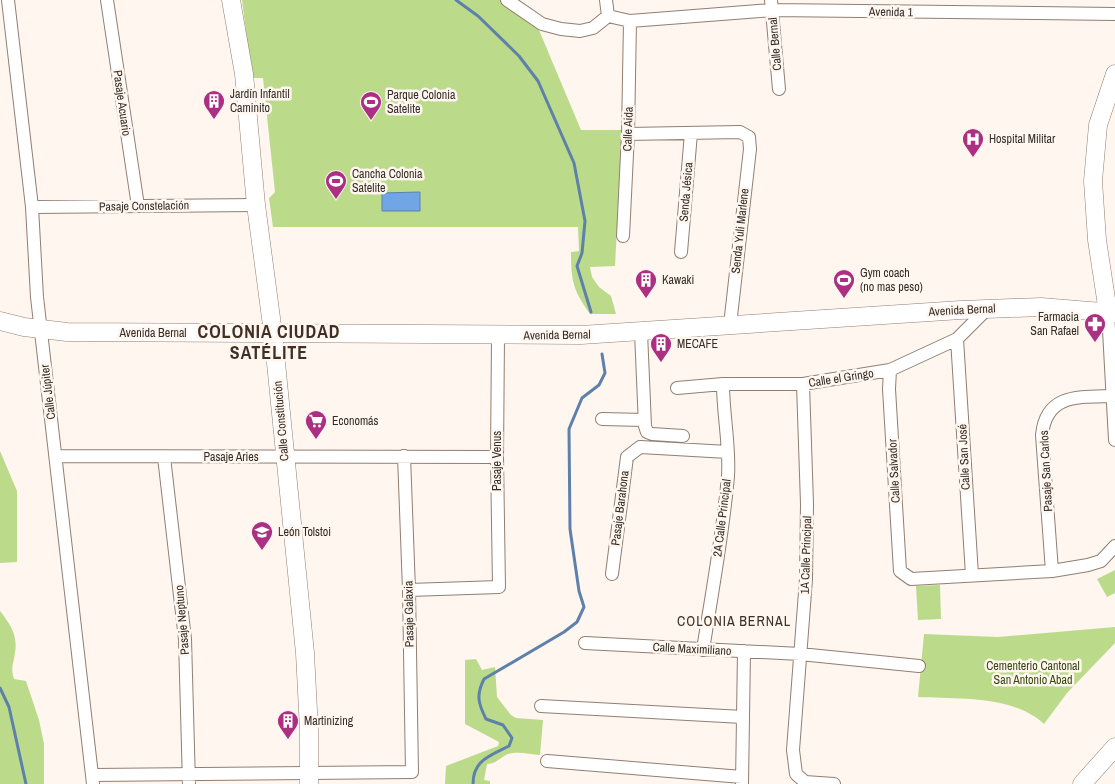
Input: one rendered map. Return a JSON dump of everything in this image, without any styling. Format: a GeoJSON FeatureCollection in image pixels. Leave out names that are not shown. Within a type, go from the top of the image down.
{"type":"FeatureCollection","features":[{"type":"Feature","properties":{"kind":"main road","name":"Calle Constitución"},"geometry":{"type":"LineString","coordinates":[[231,0],[244,74],[256,204],[273,333],[305,653],[309,730],[309,779]]}},
{"type":"Feature","properties":{"kind":"main road"},"geometry":{"type":"LineString","coordinates":[[1111,312],[1097,240],[1094,180],[1098,125],[1115,74]]}},
{"type":"Feature","properties":{"kind":"main road","name":"Avenida Bernal"},"geometry":{"type":"LineString","coordinates":[[0,321],[41,330],[84,332],[498,336],[642,332],[986,309],[1041,307],[1111,312]]}},
{"type":"Feature","properties":{"kind":"main road"},"geometry":{"type":"LineString","coordinates":[[1082,784],[1107,767],[1115,747]]}},
{"type":"Feature","properties":{"kind":"street","name":"Calle Júpiter"},"geometry":{"type":"LineString","coordinates":[[8,0],[32,206],[41,330],[93,780]]}},
{"type":"Feature","properties":{"kind":"street","name":"Pasaje Acuario"},"geometry":{"type":"LineString","coordinates":[[107,0],[138,206]]}},
{"type":"Feature","properties":{"kind":"street"},"geometry":{"type":"LineString","coordinates":[[507,0],[542,24],[561,30],[580,31],[593,28],[608,16],[606,0]]}},
{"type":"Feature","properties":{"kind":"street","name":"Avenida 1"},"geometry":{"type":"LineString","coordinates":[[608,16],[630,21],[772,5],[1115,14]]}},
{"type":"Feature","properties":{"kind":"street","name":"Calle Bernal"},"geometry":{"type":"LineString","coordinates":[[772,5],[779,89]]}},
{"type":"Feature","properties":{"kind":"street","name":"Calle Aida"},"geometry":{"type":"LineString","coordinates":[[623,236],[628,134],[630,21]]}},
{"type":"Feature","properties":{"kind":"street"},"geometry":{"type":"LineString","coordinates":[[628,134],[691,132]]}},
{"type":"Feature","properties":{"kind":"street","name":"Senda Yuli Marlene"},"geometry":{"type":"LineString","coordinates":[[691,132],[740,132],[749,137],[750,149],[730,325]]}},
{"type":"Feature","properties":{"kind":"street","name":"Senda Jésica"},"geometry":{"type":"LineString","coordinates":[[681,252],[691,132]]}},
{"type":"Feature","properties":{"kind":"street","name":"Pasaje Constelación"},"geometry":{"type":"LineString","coordinates":[[32,206],[256,204]]}},
{"type":"Feature","properties":{"kind":"street","name":"Calle el Gringo"},"geometry":{"type":"LineString","coordinates":[[677,388],[722,384],[803,384],[890,370],[958,339],[986,309]]}},
{"type":"Feature","properties":{"kind":"street"},"geometry":{"type":"LineString","coordinates":[[1111,312],[1115,440]]}},
{"type":"Feature","properties":{"kind":"street"},"geometry":{"type":"LineString","coordinates":[[642,332],[644,420],[647,432],[683,436]]}},
{"type":"Feature","properties":{"kind":"street","name":"Pasaje Venus"},"geometry":{"type":"LineString","coordinates":[[409,590],[499,587],[498,336]]}},
{"type":"Feature","properties":{"kind":"street","name":"Calle San José"},"geometry":{"type":"LineString","coordinates":[[958,339],[972,575]]}},
{"type":"Feature","properties":{"kind":"street","name":"Calle Salvador"},"geometry":{"type":"LineString","coordinates":[[890,370],[900,571],[911,579],[972,575]]}},
{"type":"Feature","properties":{"kind":"street","name":"2A Calle Principal"},"geometry":{"type":"LineString","coordinates":[[703,650],[728,476],[728,452],[722,384]]}},
{"type":"Feature","properties":{"kind":"street","name":"1A Calle Principal"},"geometry":{"type":"LineString","coordinates":[[803,384],[807,504],[806,579],[794,763],[796,774],[805,783]]}},
{"type":"Feature","properties":{"kind":"street","name":"Pasaje San Carlos"},"geometry":{"type":"LineString","coordinates":[[1052,571],[1042,435],[1044,421],[1054,408],[1064,400],[1075,397],[1113,396]]}},
{"type":"Feature","properties":{"kind":"street"},"geometry":{"type":"LineString","coordinates":[[602,419],[644,420]]}},
{"type":"Feature","properties":{"kind":"street","name":"Pasaje Barahona"},"geometry":{"type":"LineString","coordinates":[[612,574],[627,457],[640,447],[728,452]]}},
{"type":"Feature","properties":{"kind":"street","name":"Pasaje Aries"},"geometry":{"type":"LineString","coordinates":[[56,456],[497,457]]}},
{"type":"Feature","properties":{"kind":"street","name":"Pasaje Galaxia"},"geometry":{"type":"LineString","coordinates":[[309,779],[412,772],[409,590],[404,456]]}},
{"type":"Feature","properties":{"kind":"street","name":"Pasaje Neptuno"},"geometry":{"type":"LineString","coordinates":[[164,457],[185,639],[190,779]]}},
{"type":"Feature","properties":{"kind":"street"},"geometry":{"type":"LineString","coordinates":[[972,575],[1052,571],[1088,565],[1101,561],[1115,546]]}},
{"type":"Feature","properties":{"kind":"street","name":"Calle Maximiliano"},"geometry":{"type":"LineString","coordinates":[[585,643],[800,654],[919,666]]}},
{"type":"Feature","properties":{"kind":"street"},"geometry":{"type":"LineString","coordinates":[[547,761],[742,781],[744,651]]}},
{"type":"Feature","properties":{"kind":"street"},"geometry":{"type":"LineString","coordinates":[[541,706],[743,717]]}},
{"type":"Feature","properties":{"kind":"street"},"geometry":{"type":"LineString","coordinates":[[93,780],[309,779]]}},
{"type":"Feature","properties":{"kind":"street"},"geometry":{"type":"LineString","coordinates":[[805,783],[834,784]]}},
{"type":"Feature","properties":{"kind":"green space"},"geometry":{"type":"Polygon","coordinates":[[[242,0],[501,0],[536,23],[581,130],[622,130],[615,266],[590,267],[592,277],[599,287],[611,296],[616,314],[590,314],[574,285],[571,252],[579,251],[578,227],[273,227],[269,198],[275,192],[263,78],[252,78],[242,0]]]}},
{"type":"Feature","properties":{"kind":"green space"},"geometry":{"type":"Polygon","coordinates":[[[0,451],[17,491],[17,562],[0,563],[0,451]]]}},
{"type":"Feature","properties":{"kind":"green space"},"geometry":{"type":"Polygon","coordinates":[[[1115,570],[1115,593],[1107,597],[1097,579],[1115,570]]]}},
{"type":"Feature","properties":{"kind":"green space"},"geometry":{"type":"Polygon","coordinates":[[[940,585],[941,619],[918,620],[916,586],[940,585]]]}},
{"type":"Feature","properties":{"kind":"green space"},"geometry":{"type":"Polygon","coordinates":[[[0,611],[10,625],[14,635],[16,646],[12,668],[14,679],[26,681],[39,720],[44,744],[44,784],[0,784],[0,611]]]}},
{"type":"Feature","properties":{"kind":"green space","name":"Cementerio Cantonal San Antonio Abad"},"geometry":{"type":"Polygon","coordinates":[[[1115,627],[1115,643],[1067,693],[1044,724],[1032,715],[1001,703],[984,700],[918,697],[924,634],[998,637],[1115,627]]]}},
{"type":"Feature","properties":{"kind":"green space"},"geometry":{"type":"Polygon","coordinates":[[[476,659],[482,670],[495,667],[497,697],[511,715],[516,718],[543,720],[540,755],[512,753],[493,763],[487,764],[484,780],[490,781],[490,784],[445,784],[446,766],[498,746],[499,742],[465,724],[465,660],[476,659]]]}},
{"type":"Feature","properties":{"kind":"water"},"geometry":{"type":"Polygon","coordinates":[[[420,192],[420,211],[382,211],[382,193],[420,192]]]}},
{"type":"Feature","properties":{"kind":"waterway"},"geometry":{"type":"LineString","coordinates":[[456,0],[478,16],[519,56],[538,81],[574,163],[585,221],[582,253],[577,266],[591,312]]}},
{"type":"Feature","properties":{"kind":"waterway"},"geometry":{"type":"LineString","coordinates":[[473,784],[479,764],[489,756],[509,746],[512,738],[503,725],[486,719],[483,713],[479,694],[484,679],[564,632],[577,622],[584,607],[579,591],[570,529],[569,429],[582,398],[599,385],[605,373],[602,354]]}},
{"type":"Feature","properties":{"kind":"waterway"},"geometry":{"type":"LineString","coordinates":[[0,688],[9,707],[26,784]]}},
{"type":"Feature","properties":{"kind":"place","name":"Jardín Infantil Caminito"},"geometry":{"type":"Point","coordinates":[214,120]}},
{"type":"Feature","properties":{"kind":"place","name":"Parque Colonia Satelite"},"geometry":{"type":"Point","coordinates":[371,121]}},
{"type":"Feature","properties":{"kind":"place","name":"Hospital Militar"},"geometry":{"type":"Point","coordinates":[973,158]}},
{"type":"Feature","properties":{"kind":"place","name":"Cancha Colonia Satelite"},"geometry":{"type":"Point","coordinates":[336,200]}},
{"type":"Feature","properties":{"kind":"place","name":"Kawaki"},"geometry":{"type":"Point","coordinates":[646,299]}},
{"type":"Feature","properties":{"kind":"place","name":"Gym coach (no mas peso)"},"geometry":{"type":"Point","coordinates":[844,299]}},
{"type":"Feature","properties":{"kind":"place","name":"Farmacia San Rafael"},"geometry":{"type":"Point","coordinates":[1095,343]}},
{"type":"Feature","properties":{"kind":"place","name":"MECAFE"},"geometry":{"type":"Point","coordinates":[661,363]}},
{"type":"Feature","properties":{"kind":"place","name":"Economás"},"geometry":{"type":"Point","coordinates":[316,440]}},
{"type":"Feature","properties":{"kind":"place","name":"León Tolstoi"},"geometry":{"type":"Point","coordinates":[262,551]}},
{"type":"Feature","properties":{"kind":"place","name":"Martinizing"},"geometry":{"type":"Point","coordinates":[288,740]}},
{"type":"Feature","properties":{"kind":"district","name":"COLONIA CIUDAD SATÉLITE"},"geometry":{"type":"Point","coordinates":[269,341]}},
{"type":"Feature","properties":{"kind":"district","name":"COLONIA BERNAL"},"geometry":{"type":"Point","coordinates":[734,621]}}]}
